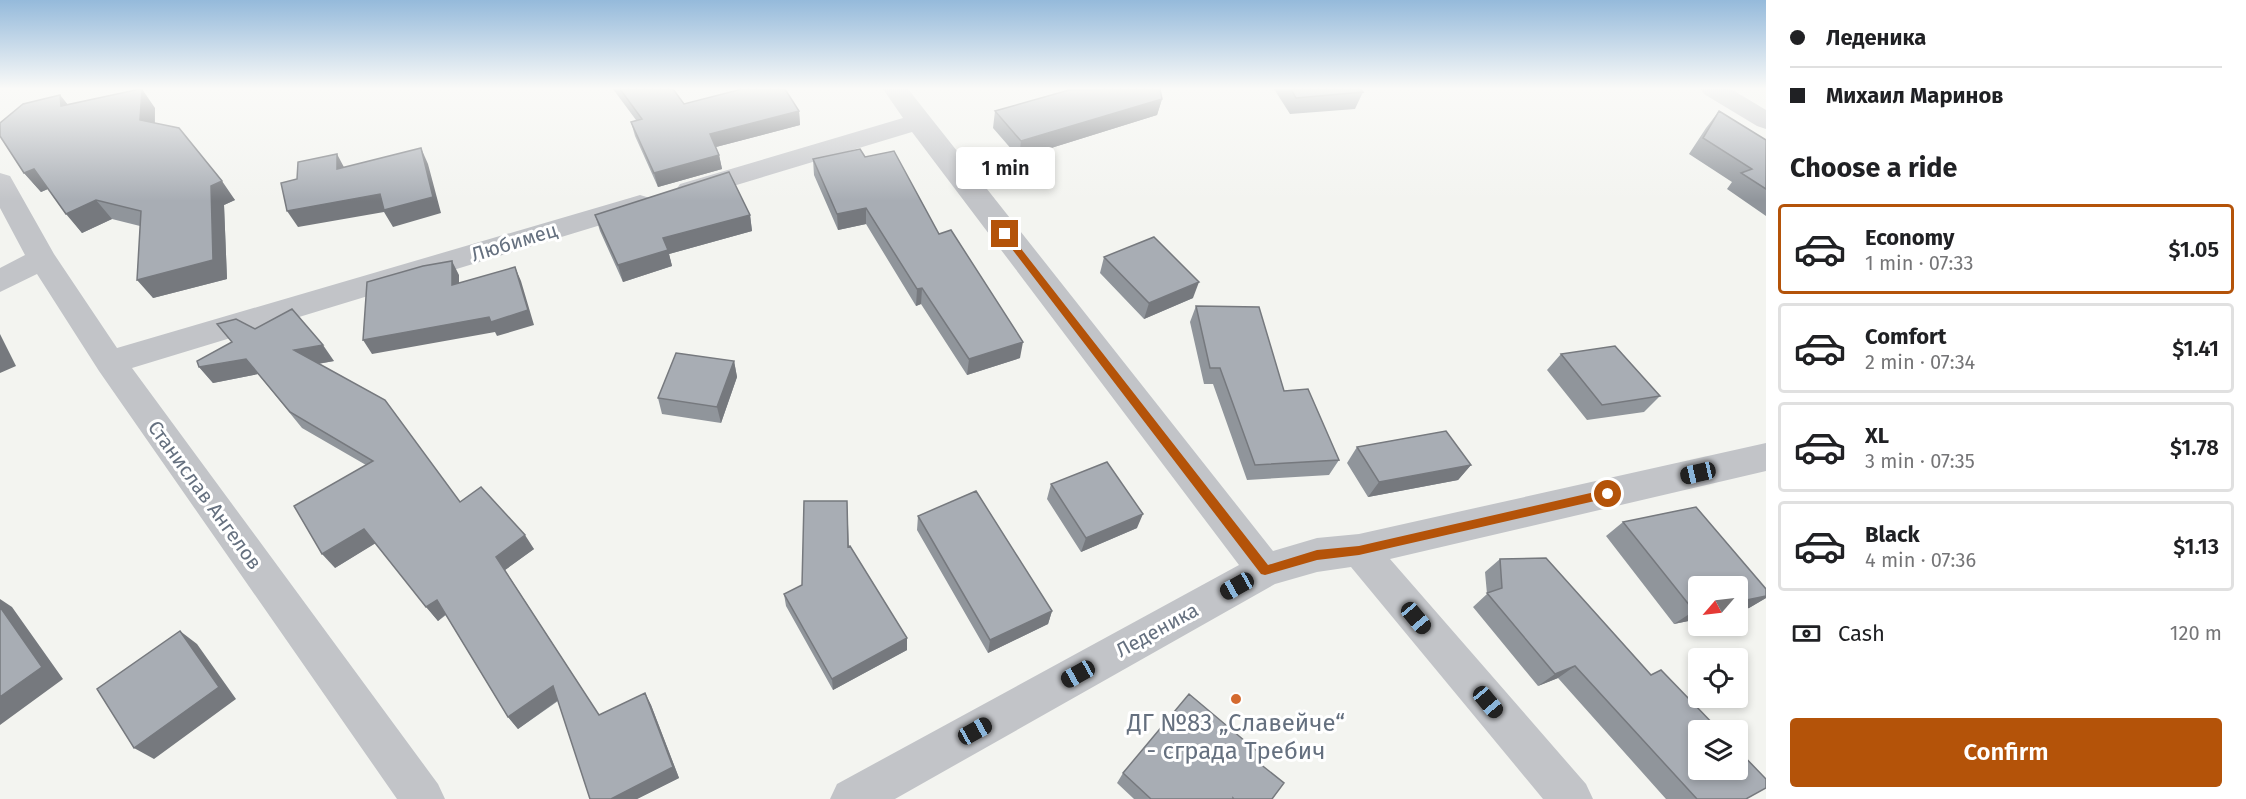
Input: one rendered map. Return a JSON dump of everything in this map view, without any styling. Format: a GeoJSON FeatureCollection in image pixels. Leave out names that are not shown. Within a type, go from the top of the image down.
{"type":"FeatureCollection","features":[{"type":"Feature","properties":{"kind":"street","name":"Любимец"},"geometry":{"type":"LineString","coordinates":[[110,362],[904,126]]}},
{"type":"Feature","properties":{"kind":"street"},"geometry":{"type":"LineString","coordinates":[[921,126],[1265,570]]}},
{"type":"Feature","properties":{"kind":"street","name":"Станислав Ангелов"},"geometry":{"type":"LineString","coordinates":[[0,182],[42,258],[110,362],[423,799]]}},
{"type":"Feature","properties":{"kind":"street"},"geometry":{"type":"LineString","coordinates":[[0,280],[42,258]]}},
{"type":"Feature","properties":{"kind":"street","name":"Леденика"},"geometry":{"type":"LineString","coordinates":[[852,799],[1265,570],[1317,555],[1359,550],[1766,457]]}},
{"type":"Feature","properties":{"kind":"street"},"geometry":{"type":"LineString","coordinates":[[1359,550],[1571,799]]}},
{"type":"Feature","properties":{"kind":"building"},"geometry":{"type":"Polygon","coordinates":[[[0,126],[179,128],[222,181],[211,186],[213,260],[137,280],[141,211],[96,200],[66,214],[34,169],[24,173],[0,136],[0,126]]]}},
{"type":"Feature","properties":{"kind":"building"},"geometry":{"type":"Polygon","coordinates":[[[633,126],[740,126],[710,134],[719,155],[654,173],[633,126]]]}},
{"type":"Feature","properties":{"kind":"building"},"geometry":{"type":"Polygon","coordinates":[[[1008,126],[1070,126],[1021,141],[1008,126]]]}},
{"type":"Feature","properties":{"kind":"building"},"geometry":{"type":"Polygon","coordinates":[[[1710,126],[1744,126],[1766,140],[1766,189],[1741,173],[1752,169],[1703,138],[1710,126]]]}},
{"type":"Feature","properties":{"kind":"building"},"geometry":{"type":"Polygon","coordinates":[[[421,148],[433,197],[384,210],[380,194],[287,211],[281,183],[297,179],[298,162],[337,154],[337,169],[421,148]]]}},
{"type":"Feature","properties":{"kind":"building"},"geometry":{"type":"Polygon","coordinates":[[[860,149],[865,157],[894,151],[939,234],[951,230],[1023,342],[969,359],[922,288],[917,289],[866,208],[837,214],[813,159],[860,149]]]}},
{"type":"Feature","properties":{"kind":"building"},"geometry":{"type":"Polygon","coordinates":[[[729,172],[750,215],[663,238],[668,250],[618,265],[595,215],[729,172]]]}},
{"type":"Feature","properties":{"kind":"building"},"geometry":{"type":"Polygon","coordinates":[[[1154,237],[1199,282],[1149,303],[1104,257],[1154,237]]]}},
{"type":"Feature","properties":{"kind":"building"},"geometry":{"type":"Polygon","coordinates":[[[452,261],[452,285],[515,267],[528,310],[491,322],[489,317],[363,340],[367,282],[423,266],[452,261]]]}},
{"type":"Feature","properties":{"kind":"building"},"geometry":{"type":"Polygon","coordinates":[[[1196,306],[1259,307],[1284,391],[1308,389],[1339,460],[1255,465],[1220,368],[1210,368],[1196,306]]]}},
{"type":"Feature","properties":{"kind":"building"},"geometry":{"type":"Polygon","coordinates":[[[292,309],[323,345],[294,350],[385,400],[460,502],[481,487],[525,535],[496,557],[599,715],[645,693],[673,767],[611,799],[590,799],[553,686],[508,717],[437,600],[426,607],[364,529],[322,554],[294,506],[373,461],[290,412],[246,359],[199,367],[197,361],[232,342],[217,324],[236,319],[255,329],[292,309]]]}},
{"type":"Feature","properties":{"kind":"building"},"geometry":{"type":"Polygon","coordinates":[[[1615,346],[1660,396],[1602,405],[1561,354],[1615,346]]]}},
{"type":"Feature","properties":{"kind":"building"},"geometry":{"type":"Polygon","coordinates":[[[676,353],[734,361],[717,407],[658,398],[676,353]]]}},
{"type":"Feature","properties":{"kind":"building"},"geometry":{"type":"Polygon","coordinates":[[[1446,431],[1471,465],[1379,482],[1357,447],[1446,431]]]}},
{"type":"Feature","properties":{"kind":"building"},"geometry":{"type":"Polygon","coordinates":[[[1107,462],[1143,514],[1086,538],[1051,484],[1107,462]]]}},
{"type":"Feature","properties":{"kind":"building"},"geometry":{"type":"Polygon","coordinates":[[[976,491],[1052,611],[990,640],[918,516],[976,491]]]}},
{"type":"Feature","properties":{"kind":"building"},"geometry":{"type":"Polygon","coordinates":[[[804,501],[847,501],[848,547],[850,546],[907,638],[832,679],[784,594],[802,585],[804,501]]]}},
{"type":"Feature","properties":{"kind":"building"},"geometry":{"type":"Polygon","coordinates":[[[1696,507],[1766,589],[1766,596],[1748,600],[1748,576],[1688,576],[1688,603],[1623,522],[1696,507]]]}},
{"type":"Feature","properties":{"kind":"building"},"geometry":{"type":"Polygon","coordinates":[[[1546,558],[1651,675],[1661,670],[1688,698],[1688,708],[1698,708],[1709,720],[1688,720],[1688,780],[1748,780],[1748,760],[1766,779],[1766,788],[1746,799],[1697,799],[1575,666],[1555,674],[1487,593],[1502,588],[1500,559],[1546,558]]]}},
{"type":"Feature","properties":{"kind":"building"},"geometry":{"type":"Polygon","coordinates":[[[0,607],[42,667],[0,697],[0,607]]]}},
{"type":"Feature","properties":{"kind":"building"},"geometry":{"type":"Polygon","coordinates":[[[180,631],[219,687],[134,748],[97,689],[180,631]]]}},
{"type":"Feature","properties":{"kind":"building"},"geometry":{"type":"Polygon","coordinates":[[[1189,694],[1264,757],[1259,763],[1284,783],[1272,799],[1151,799],[1123,773],[1189,694]]]}},
{"type":"Feature","properties":{"kind":"place","name":"ДГ №83 „Славейче“ - сграда Требич"},"geometry":{"type":"Point","coordinates":[1236,699]}},
{"type":"Feature","properties":{"kind":"route"},"geometry":{"type":"LineString","coordinates":[[1005,234],[1265,570],[1317,555],[1359,550],[1608,494]]}}]}
